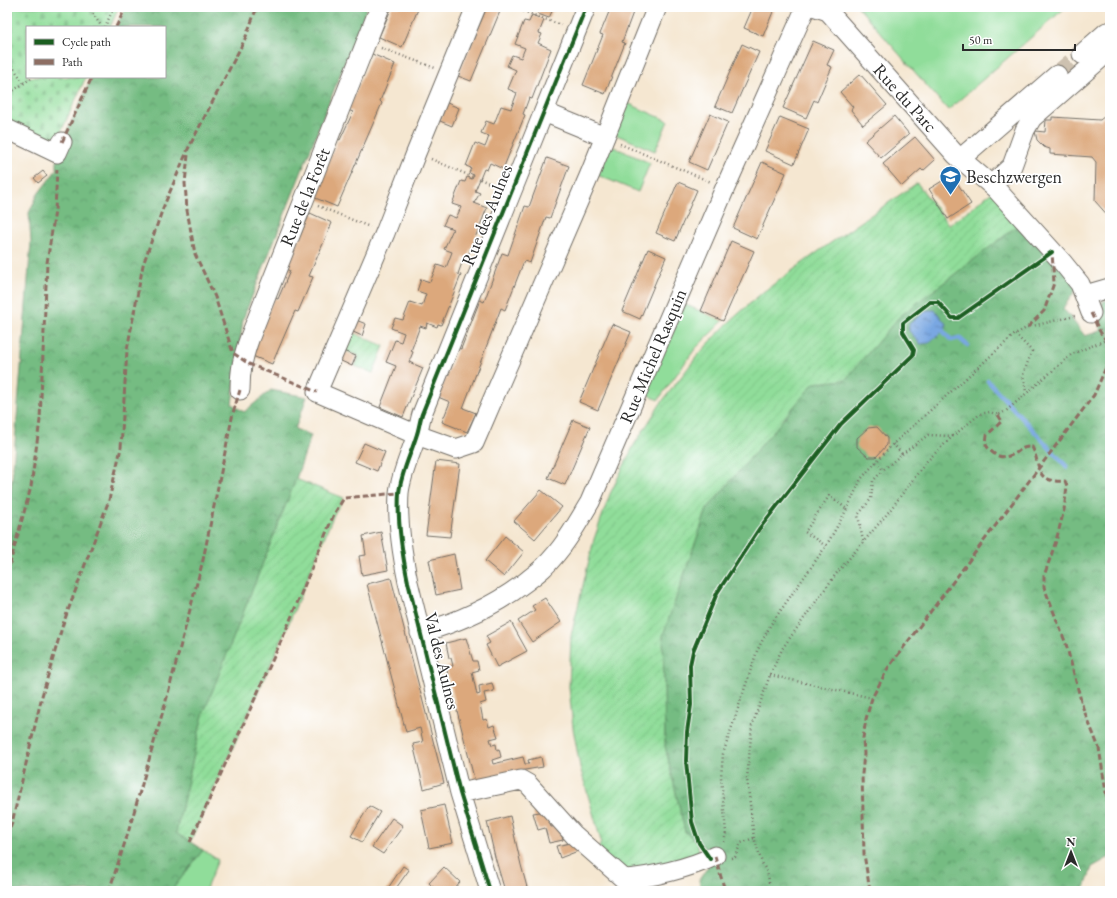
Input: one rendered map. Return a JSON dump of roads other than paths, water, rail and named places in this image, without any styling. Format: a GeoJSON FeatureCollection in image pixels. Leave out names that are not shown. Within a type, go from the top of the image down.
{"type":"FeatureCollection","features":[{"type":"Feature","properties":{"kind":"street","name":"Rue de la Forêt"},"geometry":{"type":"LineString","coordinates":[[240,390],[240,373],[250,337],[380,7]]}},
{"type":"Feature","properties":{"kind":"street"},"geometry":{"type":"LineString","coordinates":[[476,7],[385,233],[317,392],[417,435],[456,449],[474,443],[605,138],[657,7]]}},
{"type":"Feature","properties":{"kind":"street","name":"Rue des Aulnes"},"geometry":{"type":"LineString","coordinates":[[417,435],[422,414],[586,7]]}},
{"type":"Feature","properties":{"kind":"street","name":"Rue Michel Rasquin"},"geometry":{"type":"LineString","coordinates":[[420,633],[448,625],[485,609],[513,592],[544,567],[570,535],[590,502],[725,188],[806,7]]}},
{"type":"Feature","properties":{"kind":"street","name":"Rue du Parc"},"geometry":{"type":"LineString","coordinates":[[816,7],[828,11],[960,159],[993,187],[1063,263],[1080,284],[1088,304],[1110,286]]}},
{"type":"Feature","properties":{"kind":"street"},"geometry":{"type":"LineString","coordinates":[[1082,54],[1108,41]]}},
{"type":"Feature","properties":{"kind":"street"},"geometry":{"type":"LineString","coordinates":[[993,187],[1012,166],[1024,130],[1032,118],[1108,41]]}},
{"type":"Feature","properties":{"kind":"street"},"geometry":{"type":"LineString","coordinates":[[960,159],[1057,75]]}},
{"type":"Feature","properties":{"kind":"street"},"geometry":{"type":"LineString","coordinates":[[544,112],[605,138]]}},
{"type":"Feature","properties":{"kind":"street"},"geometry":{"type":"LineString","coordinates":[[7,129],[57,153],[62,142]]}},
{"type":"Feature","properties":{"kind":"street","name":"Val des Aulnes"},"geometry":{"type":"LineString","coordinates":[[417,435],[408,455],[399,493],[401,549],[420,633],[460,793],[490,891]]}},
{"type":"Feature","properties":{"kind":"street"},"geometry":{"type":"LineString","coordinates":[[460,793],[521,780],[528,784],[574,835],[624,879],[638,878],[722,857]]}},
{"type":"Feature","properties":{"kind":"water"},"geometry":{"type":"Polygon","coordinates":[[[927,310],[935,310],[946,324],[946,328],[929,343],[920,344],[909,331],[909,324],[927,310]]]}},
{"type":"Feature","properties":{"kind":"waterway"},"geometry":{"type":"LineString","coordinates":[[943,331],[951,340],[959,338],[967,345]]}},
{"type":"Feature","properties":{"kind":"waterway"},"geometry":{"type":"LineString","coordinates":[[988,381],[1067,467]]}},
{"type":"Feature","properties":{"kind":"tunnel"},"geometry":{"type":"LineString","coordinates":[[1057,75],[1082,54]]}},
{"type":"Feature","properties":{"kind":"place","name":"Beschzwergen"},"geometry":{"type":"Point","coordinates":[950,196]}}]}
